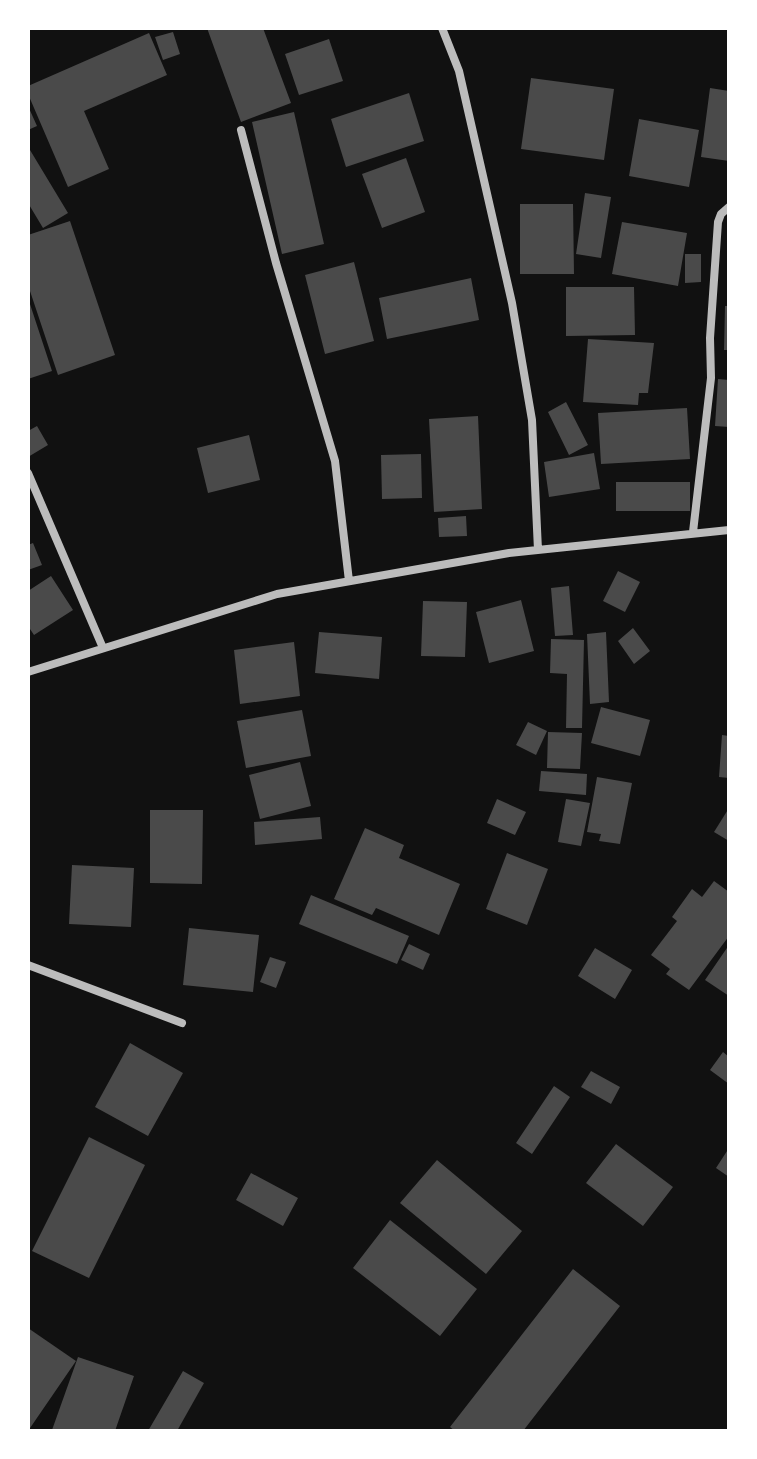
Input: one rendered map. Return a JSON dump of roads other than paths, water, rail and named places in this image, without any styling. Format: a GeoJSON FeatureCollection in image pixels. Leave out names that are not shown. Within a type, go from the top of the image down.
{"type":"FeatureCollection","features":[{"type":"Feature","properties":{"kind":"street"},"geometry":{"type":"LineString","coordinates":[[442,28],[459,71],[512,303],[532,420],[538,550]]}},
{"type":"Feature","properties":{"kind":"street"},"geometry":{"type":"LineString","coordinates":[[241,130],[276,263],[335,461],[349,581]]}},
{"type":"Feature","properties":{"kind":"street"},"geometry":{"type":"LineString","coordinates":[[693,532],[711,378],[710,338],[718,222],[729,207]]}},
{"type":"Feature","properties":{"kind":"street"},"geometry":{"type":"LineString","coordinates":[[28,473],[103,648]]}},
{"type":"Feature","properties":{"kind":"street"},"geometry":{"type":"LineString","coordinates":[[28,672],[277,594],[538,550],[729,530]]}},
{"type":"Feature","properties":{"kind":"street"},"geometry":{"type":"LineString","coordinates":[[28,965],[182,1023]]}}]}
